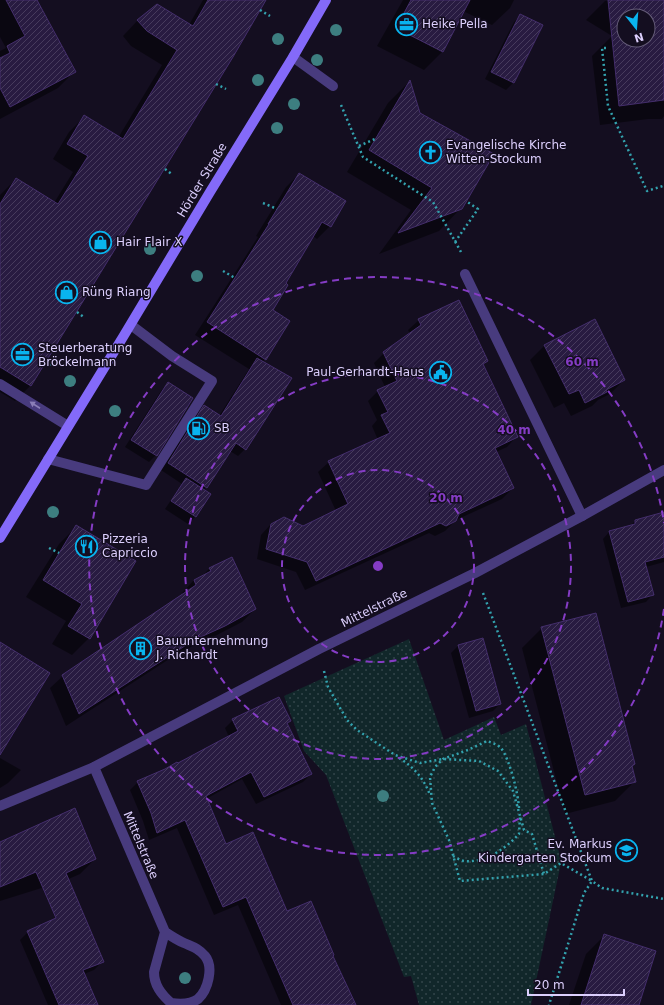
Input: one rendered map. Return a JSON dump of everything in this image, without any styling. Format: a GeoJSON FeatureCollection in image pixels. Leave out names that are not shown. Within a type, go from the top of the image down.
{"type":"FeatureCollection","features":[{"type":"Feature","properties":{"kind":"main road","name":"Hörder Straße"},"geometry":{"type":"LineString","coordinates":[[0,538],[131,325],[326,0]]}},
{"type":"Feature","properties":{"kind":"street"},"geometry":{"type":"LineString","coordinates":[[293,57],[333,86]]}},
{"type":"Feature","properties":{"kind":"street"},"geometry":{"type":"LineString","coordinates":[[465,274],[582,516]]}},
{"type":"Feature","properties":{"kind":"street"},"geometry":{"type":"LineString","coordinates":[[48,459],[146,486],[212,381],[172,356],[131,325]]}},
{"type":"Feature","properties":{"kind":"street"},"geometry":{"type":"LineString","coordinates":[[0,384],[68,426]]}},
{"type":"Feature","properties":{"kind":"street","name":"Mittelstraße"},"geometry":{"type":"LineString","coordinates":[[0,806],[94,767],[319,648],[475,573],[664,470]]}},
{"type":"Feature","properties":{"kind":"street","name":"Mittelstraße"},"geometry":{"type":"LineString","coordinates":[[94,767],[165,932]]}},
{"type":"Feature","properties":{"kind":"street"},"geometry":{"type":"LineString","coordinates":[[165,932],[181,942],[193,946],[199,950],[209,962],[209,976],[204,992],[190,1003],[170,1003],[158,988],[154,978],[154,972],[165,932]]}},
{"type":"Feature","properties":{"kind":"path"},"geometry":{"type":"LineString","coordinates":[[260,10],[270,16]]}},
{"type":"Feature","properties":{"kind":"path"},"geometry":{"type":"LineString","coordinates":[[606,48],[602,48],[608,106],[618,131],[647,191],[663,186]]}},
{"type":"Feature","properties":{"kind":"path"},"geometry":{"type":"LineString","coordinates":[[216,84],[226,89]]}},
{"type":"Feature","properties":{"kind":"path"},"geometry":{"type":"LineString","coordinates":[[333,86],[363,157],[433,202],[467,263],[465,274]]}},
{"type":"Feature","properties":{"kind":"path"},"geometry":{"type":"LineString","coordinates":[[359,146],[375,139]]}},
{"type":"Feature","properties":{"kind":"path"},"geometry":{"type":"LineString","coordinates":[[165,169],[173,175]]}},
{"type":"Feature","properties":{"kind":"path"},"geometry":{"type":"LineString","coordinates":[[455,242],[478,209],[466,201]]}},
{"type":"Feature","properties":{"kind":"path"},"geometry":{"type":"LineString","coordinates":[[263,203],[277,209]]}},
{"type":"Feature","properties":{"kind":"path"},"geometry":{"type":"LineString","coordinates":[[122,239],[131,242]]}},
{"type":"Feature","properties":{"kind":"path"},"geometry":{"type":"LineString","coordinates":[[223,271],[234,278]]}},
{"type":"Feature","properties":{"kind":"path"},"geometry":{"type":"LineString","coordinates":[[77,312],[85,318]]}},
{"type":"Feature","properties":{"kind":"path"},"geometry":{"type":"LineString","coordinates":[[46,362],[55,366]]}},
{"type":"Feature","properties":{"kind":"path"},"geometry":{"type":"LineString","coordinates":[[49,548],[59,553]]}},
{"type":"Feature","properties":{"kind":"path"},"geometry":{"type":"LineString","coordinates":[[475,573],[592,881]]}},
{"type":"Feature","properties":{"kind":"path"},"geometry":{"type":"LineString","coordinates":[[319,648],[328,687],[347,720],[357,730],[395,756],[410,764],[426,787],[438,820],[449,840],[460,881],[544,874],[561,863],[602,888],[664,899]]}},
{"type":"Feature","properties":{"kind":"path"},"geometry":{"type":"LineString","coordinates":[[395,756],[420,763],[443,759],[487,741],[497,744],[502,749],[506,757],[518,796],[520,813],[519,834],[497,853],[481,859],[464,861],[453,856]]}},
{"type":"Feature","properties":{"kind":"path"},"geometry":{"type":"LineString","coordinates":[[431,799],[430,777],[435,767],[443,759],[479,761],[498,771],[513,791],[524,830],[532,834],[544,874]]}},
{"type":"Feature","properties":{"kind":"path"},"geometry":{"type":"LineString","coordinates":[[549,1005],[584,893],[592,881]]}},
{"type":"Feature","properties":{"kind":"green space"},"geometry":{"type":"Polygon","coordinates":[[[409,639],[444,740],[494,717],[501,735],[526,724],[561,863],[531,1005],[419,1005],[411,976],[404,977],[326,775],[304,751],[284,696],[409,639]]]}},
{"type":"Feature","properties":{"kind":"building"},"geometry":{"type":"Polygon","coordinates":[[[6,0],[37,0],[76,72],[10,107],[0,88],[0,58],[10,53],[7,46],[25,36],[6,0]]]}},
{"type":"Feature","properties":{"kind":"building"},"geometry":{"type":"Polygon","coordinates":[[[208,0],[266,0],[233,57],[31,386],[0,367],[0,204],[16,178],[58,204],[88,156],[67,144],[84,115],[123,139],[177,50],[147,31],[137,20],[157,4],[193,26],[208,0]]]}},
{"type":"Feature","properties":{"kind":"building"},"geometry":{"type":"Polygon","coordinates":[[[411,0],[470,0],[443,52],[396,28],[411,0]]]}},
{"type":"Feature","properties":{"kind":"building"},"geometry":{"type":"Polygon","coordinates":[[[608,0],[664,0],[664,100],[619,106],[608,0]]]}},
{"type":"Feature","properties":{"kind":"building"},"geometry":{"type":"Polygon","coordinates":[[[520,14],[543,25],[514,83],[491,72],[520,14]]]}},
{"type":"Feature","properties":{"kind":"building","name":"Evangelische Kirche Witten-Stockum"},"geometry":{"type":"Polygon","coordinates":[[[410,80],[420,113],[494,154],[462,209],[398,233],[432,188],[369,150],[410,80]]]}},
{"type":"Feature","properties":{"kind":"building"},"geometry":{"type":"Polygon","coordinates":[[[299,173],[346,201],[331,227],[322,222],[286,283],[288,285],[273,310],[290,321],[266,360],[207,322],[269,224],[299,173]]]}},
{"type":"Feature","properties":{"kind":"building"},"geometry":{"type":"Polygon","coordinates":[[[459,300],[488,361],[483,364],[518,437],[495,448],[514,488],[459,514],[456,521],[446,526],[440,523],[316,581],[307,562],[266,549],[271,524],[284,517],[303,526],[348,504],[328,461],[390,433],[381,415],[388,412],[377,390],[397,381],[383,352],[421,325],[418,319],[459,300]]]}},
{"type":"Feature","properties":{"kind":"building"},"geometry":{"type":"Polygon","coordinates":[[[595,319],[625,380],[606,390],[607,392],[585,403],[579,390],[569,394],[544,345],[595,319]]]}},
{"type":"Feature","properties":{"kind":"building"},"geometry":{"type":"Polygon","coordinates":[[[257,358],[292,378],[246,450],[236,443],[207,488],[168,463],[204,405],[221,416],[257,358]]]}},
{"type":"Feature","properties":{"kind":"building"},"geometry":{"type":"Polygon","coordinates":[[[168,382],[193,398],[157,456],[131,440],[168,382]]]}},
{"type":"Feature","properties":{"kind":"building"},"geometry":{"type":"Polygon","coordinates":[[[186,478],[211,494],[196,517],[171,501],[186,478]]]}},
{"type":"Feature","properties":{"kind":"building"},"geometry":{"type":"Polygon","coordinates":[[[664,512],[664,557],[645,562],[654,595],[628,602],[609,531],[635,524],[635,520],[664,512]]]}},
{"type":"Feature","properties":{"kind":"building"},"geometry":{"type":"Polygon","coordinates":[[[76,525],[136,561],[90,639],[68,626],[82,604],[43,580],[76,525]]]}},
{"type":"Feature","properties":{"kind":"building"},"geometry":{"type":"Polygon","coordinates":[[[232,557],[256,609],[225,626],[194,640],[79,714],[62,675],[196,585],[194,580],[211,571],[209,568],[232,557]]]}},
{"type":"Feature","properties":{"kind":"building"},"geometry":{"type":"Polygon","coordinates":[[[596,613],[635,764],[632,766],[636,782],[585,795],[541,627],[596,613]]]}},
{"type":"Feature","properties":{"kind":"building"},"geometry":{"type":"Polygon","coordinates":[[[483,638],[501,704],[476,711],[458,645],[483,638]]]}},
{"type":"Feature","properties":{"kind":"building"},"geometry":{"type":"Polygon","coordinates":[[[0,642],[50,673],[0,755],[0,642]]]}},
{"type":"Feature","properties":{"kind":"building"},"geometry":{"type":"Polygon","coordinates":[[[279,697],[291,721],[287,723],[312,774],[264,797],[251,772],[206,796],[226,844],[253,832],[287,911],[311,901],[334,955],[333,956],[356,1005],[293,1005],[246,897],[223,907],[185,820],[157,833],[151,813],[137,781],[177,762],[178,763],[238,731],[232,719],[279,697]]]}},
{"type":"Feature","properties":{"kind":"building"},"geometry":{"type":"Polygon","coordinates":[[[75,808],[96,859],[66,873],[104,962],[83,970],[98,1005],[59,1005],[27,931],[56,918],[36,872],[0,887],[0,842],[75,808]]]}},
{"type":"Feature","properties":{"kind":"building"},"geometry":{"type":"Polygon","coordinates":[[[604,934],[656,951],[639,1005],[581,1005],[604,934]]]}},
{"type":"Feature","properties":{"kind":"place","name":"Heike Pella"},"geometry":{"type":"Point","coordinates":[406,24]}},
{"type":"Feature","properties":{"kind":"place","name":"Evangelische Kirche Witten-Stockum"},"geometry":{"type":"Point","coordinates":[431,152]}},
{"type":"Feature","properties":{"kind":"place","name":"Hair Flair X"},"geometry":{"type":"Point","coordinates":[100,242]}},
{"type":"Feature","properties":{"kind":"place","name":"Rüng Riang"},"geometry":{"type":"Point","coordinates":[66,292]}},
{"type":"Feature","properties":{"kind":"place","name":"Steuerberatung Bröckelmann"},"geometry":{"type":"Point","coordinates":[22,355]}},
{"type":"Feature","properties":{"kind":"place","name":"Paul-Gerhardt-Haus"},"geometry":{"type":"Point","coordinates":[440,372]}},
{"type":"Feature","properties":{"kind":"place","name":"SB"},"geometry":{"type":"Point","coordinates":[199,428]}},
{"type":"Feature","properties":{"kind":"place","name":"Pizzeria Capriccio"},"geometry":{"type":"Point","coordinates":[87,546]}},
{"type":"Feature","properties":{"kind":"place","name":"Bauunternehmung J. Richardt"},"geometry":{"type":"Point","coordinates":[141,648]}},
{"type":"Feature","properties":{"kind":"place","name":"Ev. Markus Kindergarten Stockum"},"geometry":{"type":"Point","coordinates":[627,851]}}]}
